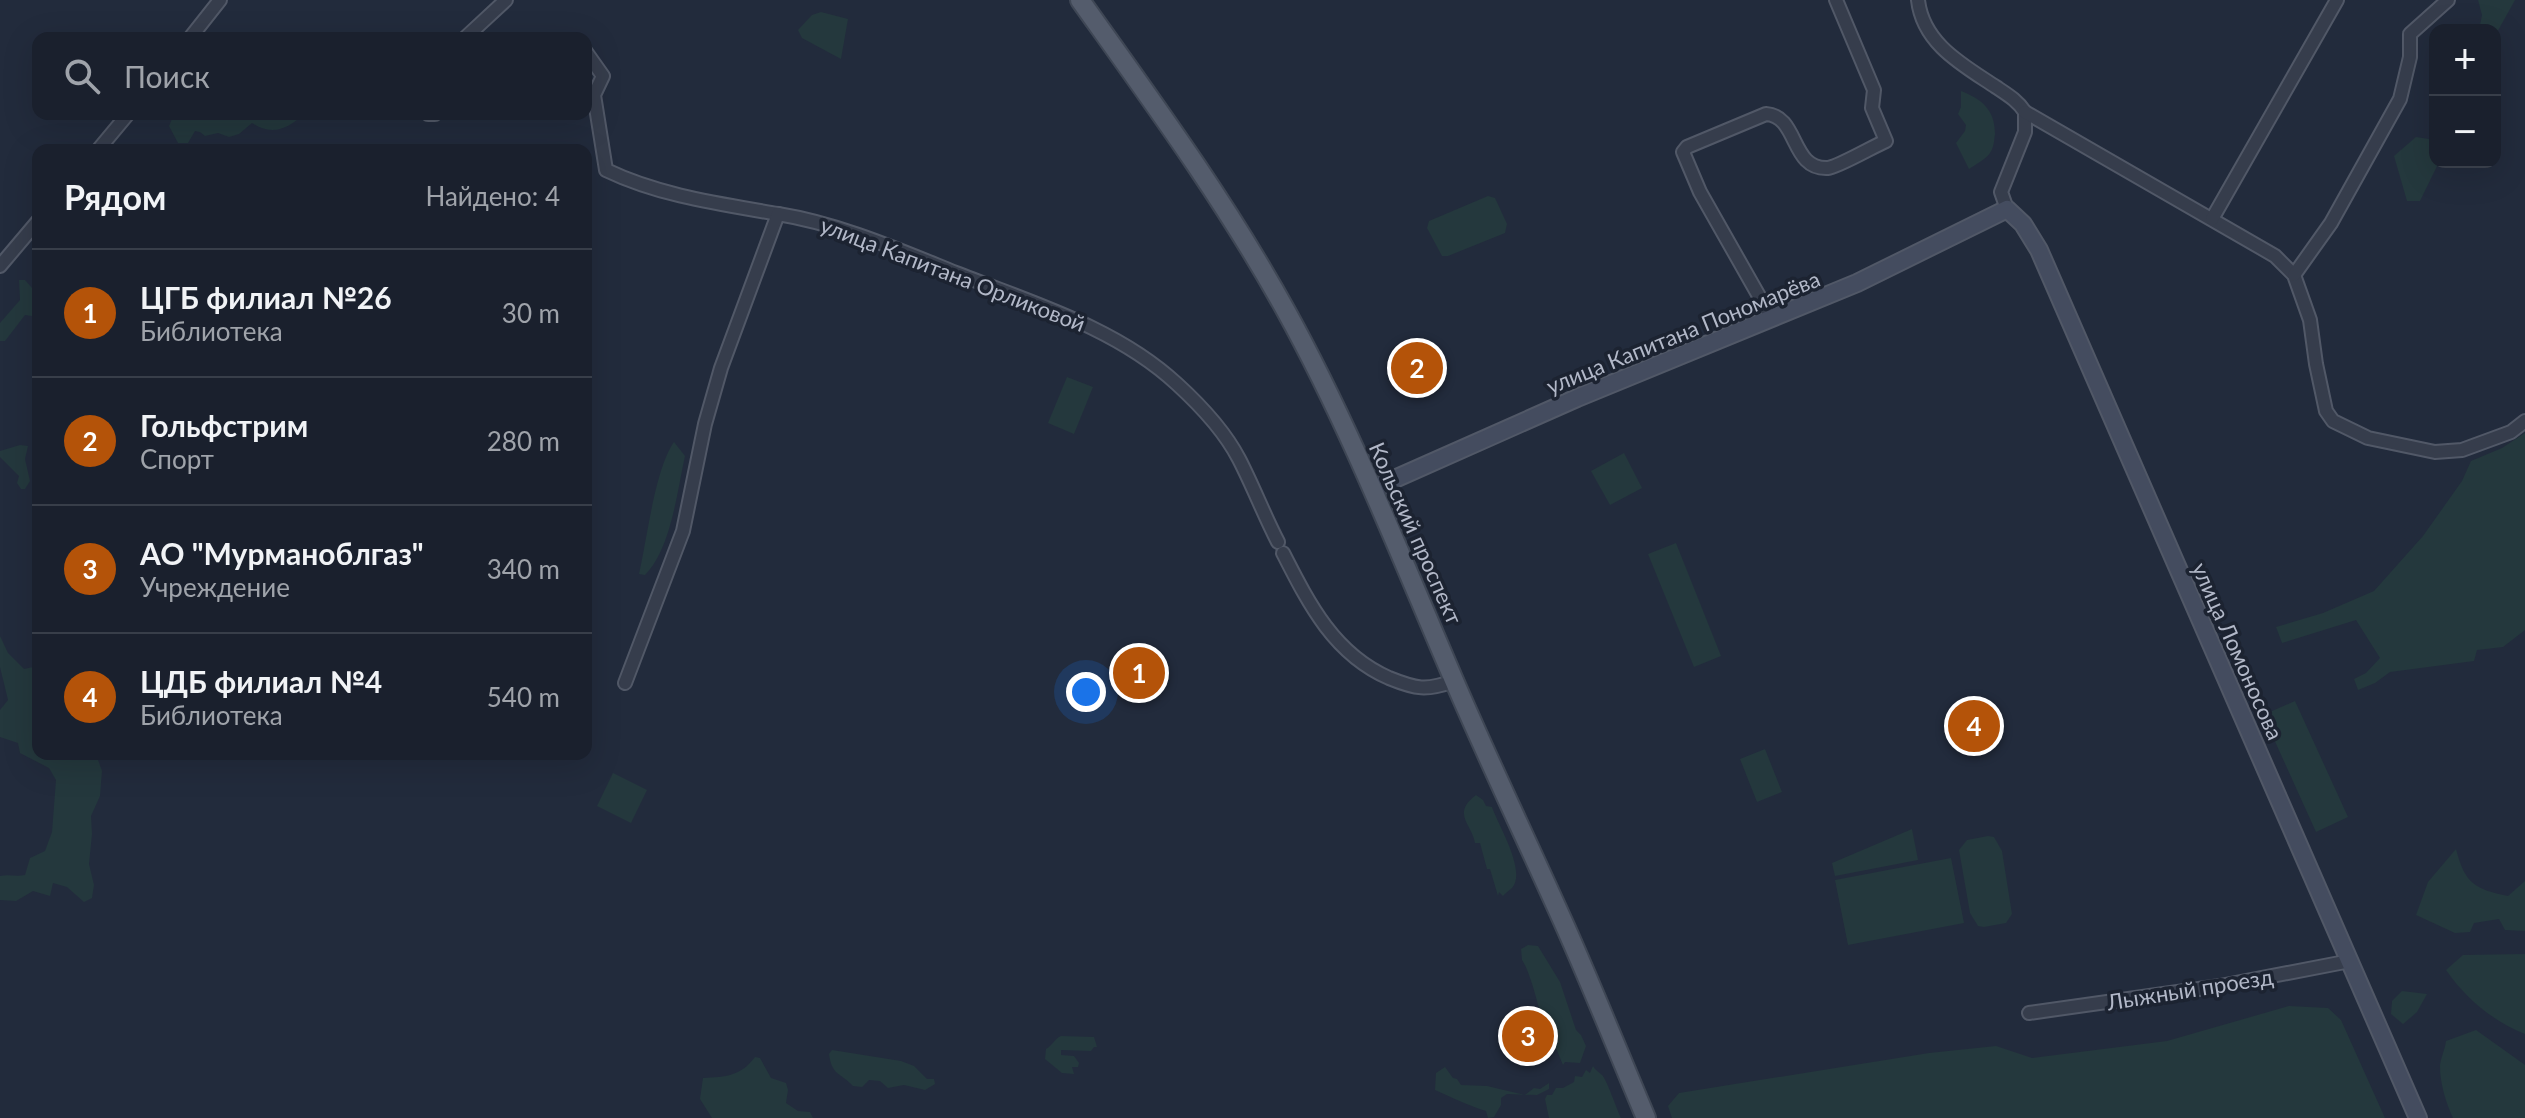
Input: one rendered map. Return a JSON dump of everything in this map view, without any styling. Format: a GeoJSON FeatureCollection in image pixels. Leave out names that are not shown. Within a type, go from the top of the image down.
{"type":"FeatureCollection","features":[{"type":"Feature","properties":{"kind":"main road","name":"Кольский проспект"},"geometry":{"type":"LineString","coordinates":[[1080,0],[1190,159],[1285,310],[1320,376],[1565,926],[1646,1118]]}},
{"type":"Feature","properties":{"kind":"street"},"geometry":{"type":"LineString","coordinates":[[195,32],[220,0]]}},
{"type":"Feature","properties":{"kind":"street"},"geometry":{"type":"LineString","coordinates":[[472,32],[506,0]]}},
{"type":"Feature","properties":{"kind":"street"},"geometry":{"type":"LineString","coordinates":[[1772,319],[1700,192],[1683,152],[1687,147],[1766,114],[1775,114],[1784,121],[1802,158],[1829,168],[1886,141],[1872,108],[1874,90],[1836,0]]}},
{"type":"Feature","properties":{"kind":"street"},"geometry":{"type":"LineString","coordinates":[[1918,0],[1925,24],[1948,55],[2014,99],[2029,118],[2275,256],[2294,275],[2310,320],[2326,411],[2333,421],[2368,438],[2435,452],[2462,450],[2511,432],[2525,421]]}},
{"type":"Feature","properties":{"kind":"street"},"geometry":{"type":"LineString","coordinates":[[2212,219],[2337,0]]}},
{"type":"Feature","properties":{"kind":"street"},"geometry":{"type":"LineString","coordinates":[[2294,275],[2331,223],[2400,99],[2410,57],[2410,34],[2448,0]]}},
{"type":"Feature","properties":{"kind":"street","name":"улица Капитана Орликовой"},"geometry":{"type":"LineString","coordinates":[[592,60],[603,76],[594,95],[606,170],[632,183],[659,190],[812,219],[1073,320],[1136,353],[1177,384],[1209,418],[1237,456],[1280,547],[1323,626],[1346,651],[1375,672],[1412,687],[1433,689],[1454,681]]}},
{"type":"Feature","properties":{"kind":"street"},"geometry":{"type":"LineString","coordinates":[[2007,209],[2001,192],[2029,118]]}},
{"type":"Feature","properties":{"kind":"street"},"geometry":{"type":"LineString","coordinates":[[103,144],[123,120]]}},
{"type":"Feature","properties":{"kind":"street","name":"улица Капитана Пономарёва"},"geometry":{"type":"LineString","coordinates":[[1372,489],[1587,393],[1857,283],[2007,209]]}},
{"type":"Feature","properties":{"kind":"street","name":"улица Ломоносова"},"geometry":{"type":"LineString","coordinates":[[2007,209],[2023,224],[2039,250],[2418,1118]]}},
{"type":"Feature","properties":{"kind":"street"},"geometry":{"type":"LineString","coordinates":[[625,683],[683,531],[705,424],[721,368],[778,214]]}},
{"type":"Feature","properties":{"kind":"street"},"geometry":{"type":"LineString","coordinates":[[0,266],[32,228]]}},
{"type":"Feature","properties":{"kind":"street","name":"Лыжный проезд"},"geometry":{"type":"LineString","coordinates":[[2029,1013],[2220,986],[2350,961]]}},
{"type":"Feature","properties":{"kind":"green space"},"geometry":{"type":"Polygon","coordinates":[[[2478,0],[2515,0],[2501,25],[2480,24],[2482,15],[2478,0]]]}},
{"type":"Feature","properties":{"kind":"green space"},"geometry":{"type":"Polygon","coordinates":[[[821,12],[848,19],[841,59],[802,38],[798,30],[812,15],[821,12]]]}},
{"type":"Feature","properties":{"kind":"green space"},"geometry":{"type":"Polygon","coordinates":[[[1961,91],[1986,106],[1993,118],[1995,134],[1994,144],[1986,158],[1969,169],[1956,143],[1966,125],[1958,114],[1961,91]]]}},
{"type":"Feature","properties":{"kind":"green space"},"geometry":{"type":"Polygon","coordinates":[[[172,120],[296,120],[273,130],[252,123],[239,134],[229,137],[218,133],[205,136],[195,131],[188,143],[178,143],[169,126],[172,120]]]}},
{"type":"Feature","properties":{"kind":"green space"},"geometry":{"type":"Polygon","coordinates":[[[2416,137],[2429,139],[2429,168],[2436,168],[2420,201],[2407,201],[2394,156],[2416,137]]]}},
{"type":"Feature","properties":{"kind":"green space"},"geometry":{"type":"Polygon","coordinates":[[[1488,196],[1495,198],[1507,224],[1505,233],[1442,256],[1427,228],[1429,221],[1488,196]]]}},
{"type":"Feature","properties":{"kind":"green space"},"geometry":{"type":"Polygon","coordinates":[[[19,280],[25,280],[32,288],[32,316],[25,315],[5,341],[0,341],[0,323],[20,300],[19,280]]]}},
{"type":"Feature","properties":{"kind":"green space"},"geometry":{"type":"Polygon","coordinates":[[[1067,377],[1093,387],[1074,434],[1048,423],[1067,377]]]}},
{"type":"Feature","properties":{"kind":"green space"},"geometry":{"type":"Polygon","coordinates":[[[2525,433],[2525,630],[2503,647],[2477,650],[2474,661],[2390,672],[2358,690],[2354,679],[2366,673],[2380,658],[2356,620],[2282,643],[2276,627],[2323,613],[2374,591],[2423,536],[2462,481],[2471,461],[2502,448],[2525,433]]]}},
{"type":"Feature","properties":{"kind":"green space"},"geometry":{"type":"Polygon","coordinates":[[[674,442],[685,456],[672,519],[654,564],[645,575],[639,574],[657,486],[674,442]]]}},
{"type":"Feature","properties":{"kind":"green space"},"geometry":{"type":"Polygon","coordinates":[[[28,446],[25,459],[30,481],[25,489],[17,483],[19,476],[0,457],[0,451],[28,446]]]}},
{"type":"Feature","properties":{"kind":"green space"},"geometry":{"type":"Polygon","coordinates":[[[1624,453],[1642,488],[1610,505],[1591,471],[1624,453]]]}},
{"type":"Feature","properties":{"kind":"green space"},"geometry":{"type":"Polygon","coordinates":[[[1676,543],[1721,656],[1694,667],[1648,554],[1676,543]]]}},
{"type":"Feature","properties":{"kind":"green space"},"geometry":{"type":"Polygon","coordinates":[[[0,636],[8,653],[24,669],[32,667],[32,759],[20,753],[18,743],[0,737],[0,710],[8,700],[0,667],[0,636]]]}},
{"type":"Feature","properties":{"kind":"green space"},"geometry":{"type":"Polygon","coordinates":[[[2295,701],[2348,817],[2316,832],[2263,715],[2295,701]]]}},
{"type":"Feature","properties":{"kind":"green space"},"geometry":{"type":"Polygon","coordinates":[[[1765,749],[1782,792],[1757,802],[1740,759],[1765,749]]]}},
{"type":"Feature","properties":{"kind":"green space"},"geometry":{"type":"Polygon","coordinates":[[[34,760],[98,760],[102,771],[100,796],[91,816],[89,864],[94,885],[92,898],[84,902],[67,887],[53,883],[50,896],[33,891],[16,901],[0,900],[0,876],[25,875],[30,858],[45,851],[52,832],[56,780],[49,768],[34,760]]]}},
{"type":"Feature","properties":{"kind":"green space"},"geometry":{"type":"Polygon","coordinates":[[[613,773],[647,790],[631,823],[597,806],[613,773]]]}},
{"type":"Feature","properties":{"kind":"green space"},"geometry":{"type":"Polygon","coordinates":[[[1476,795],[1486,806],[1492,807],[1514,860],[1516,880],[1503,896],[1499,892],[1498,896],[1480,843],[1475,843],[1465,819],[1465,808],[1476,795]]]}},
{"type":"Feature","properties":{"kind":"green space"},"geometry":{"type":"Polygon","coordinates":[[[1912,829],[1918,860],[1835,876],[1832,863],[1912,829]]]}},
{"type":"Feature","properties":{"kind":"green space"},"geometry":{"type":"Polygon","coordinates":[[[1994,837],[2002,851],[2012,914],[2006,923],[1984,927],[1978,926],[1970,913],[1959,850],[1967,840],[1994,837]]]}},
{"type":"Feature","properties":{"kind":"green space"},"geometry":{"type":"Polygon","coordinates":[[[2456,849],[2468,877],[2487,891],[2508,896],[2525,881],[2525,931],[2505,930],[2499,919],[2474,923],[2470,932],[2455,933],[2416,915],[2428,882],[2456,849]]]}},
{"type":"Feature","properties":{"kind":"green space"},"geometry":{"type":"Polygon","coordinates":[[[1951,858],[1964,923],[1848,945],[1835,880],[1951,858]]]}},
{"type":"Feature","properties":{"kind":"green space"},"geometry":{"type":"Polygon","coordinates":[[[1528,945],[1538,946],[1560,982],[1576,1030],[1586,1046],[1580,1063],[1565,1062],[1563,1065],[1522,960],[1521,949],[1528,945]]]}},
{"type":"Feature","properties":{"kind":"green space"},"geometry":{"type":"Polygon","coordinates":[[[2525,954],[2525,1034],[2481,1008],[2446,970],[2463,955],[2525,954]]]}},
{"type":"Feature","properties":{"kind":"green space"},"geometry":{"type":"Polygon","coordinates":[[[2402,991],[2427,994],[2417,1012],[2403,1024],[2391,1014],[2392,1001],[2402,991]]]}},
{"type":"Feature","properties":{"kind":"green space"},"geometry":{"type":"Polygon","coordinates":[[[2289,1006],[2328,1008],[2341,1020],[2385,1118],[1672,1118],[1668,1106],[1679,1093],[1929,1053],[1996,1046],[2032,1058],[2167,1041],[2289,1006]]]}},
{"type":"Feature","properties":{"kind":"green space"},"geometry":{"type":"Polygon","coordinates":[[[2476,1030],[2525,1065],[2525,1118],[2453,1118],[2440,1073],[2446,1041],[2476,1030]]]}},
{"type":"Feature","properties":{"kind":"green space"},"geometry":{"type":"Polygon","coordinates":[[[1061,1036],[1094,1037],[1097,1047],[1091,1051],[1061,1050],[1061,1055],[1074,1056],[1079,1063],[1078,1067],[1072,1067],[1074,1074],[1062,1073],[1045,1059],[1046,1049],[1061,1036]]]}},
{"type":"Feature","properties":{"kind":"green space"},"geometry":{"type":"Polygon","coordinates":[[[832,1050],[901,1061],[914,1066],[927,1079],[934,1079],[935,1084],[925,1090],[904,1085],[888,1088],[880,1081],[869,1080],[862,1087],[853,1086],[832,1066],[829,1054],[832,1050]]]}},
{"type":"Feature","properties":{"kind":"green space"},"geometry":{"type":"Polygon","coordinates":[[[755,1057],[760,1058],[771,1078],[786,1083],[786,1103],[798,1111],[810,1112],[813,1118],[712,1118],[700,1099],[703,1078],[732,1074],[755,1057]]]}},
{"type":"Feature","properties":{"kind":"green space"},"geometry":{"type":"Polygon","coordinates":[[[1593,1066],[1604,1078],[1621,1118],[1549,1118],[1547,1095],[1552,1095],[1556,1088],[1574,1082],[1575,1076],[1582,1077],[1586,1070],[1590,1073],[1593,1066]]]}},
{"type":"Feature","properties":{"kind":"green space"},"geometry":{"type":"Polygon","coordinates":[[[1445,1067],[1461,1085],[1487,1086],[1523,1095],[1507,1094],[1501,1098],[1501,1105],[1494,1117],[1488,1118],[1486,1111],[1435,1090],[1436,1073],[1445,1067]]]}},
{"type":"Feature","properties":{"kind":"green space"},"geometry":{"type":"Polygon","coordinates":[[[1549,1083],[1549,1089],[1537,1095],[1525,1095],[1549,1083]]]}},
{"type":"Feature","properties":{"kind":"place","name":"Гольфстрим"},"geometry":{"type":"Point","coordinates":[1417,368]}},
{"type":"Feature","properties":{"kind":"place","name":"ЦГБ филиал №26"},"geometry":{"type":"Point","coordinates":[1139,673]}},
{"type":"Feature","properties":{"kind":"place","name":"ЦДБ филиал №4"},"geometry":{"type":"Point","coordinates":[1974,726]}},
{"type":"Feature","properties":{"kind":"place","name":"AO \"Мурманоблгаз\""},"geometry":{"type":"Point","coordinates":[1528,1036]}}]}
